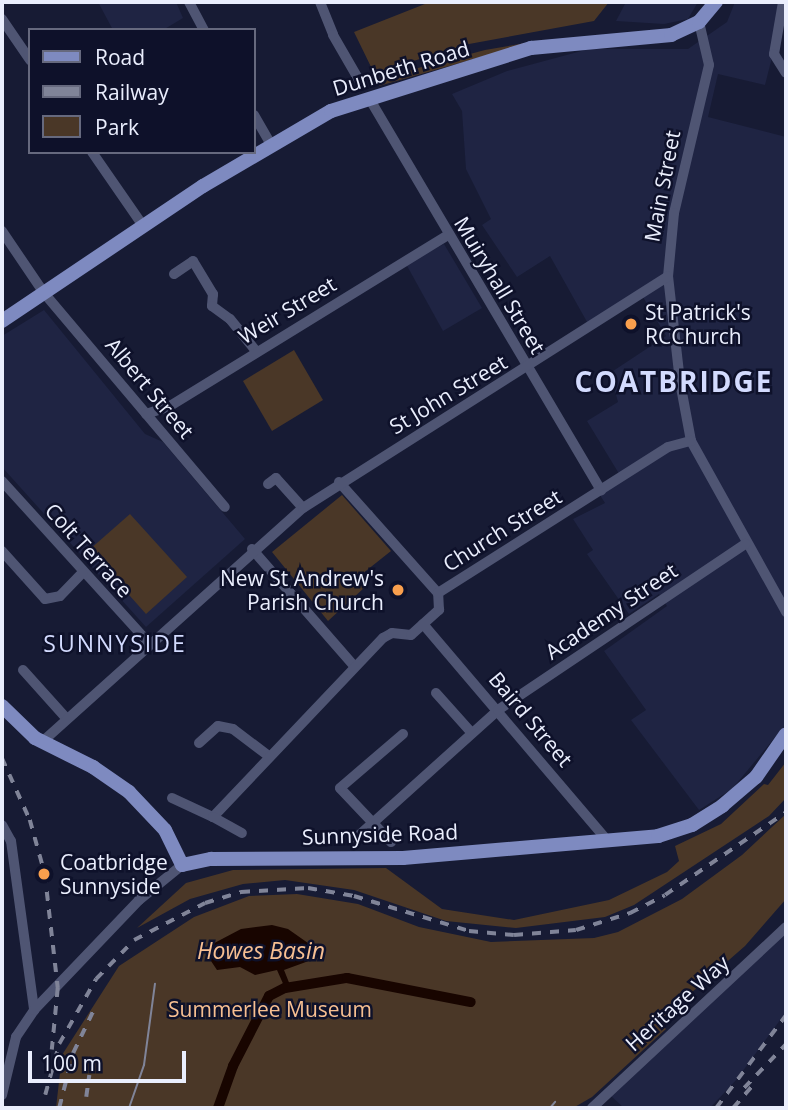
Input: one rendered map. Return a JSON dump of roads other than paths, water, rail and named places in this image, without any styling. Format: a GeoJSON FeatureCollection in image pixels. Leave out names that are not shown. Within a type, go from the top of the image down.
{"type":"FeatureCollection","features":[{"type":"Feature","properties":{"kind":"main road"},"geometry":{"type":"LineString","coordinates":[[699,22],[716,2]]}},
{"type":"Feature","properties":{"kind":"main road","name":"Dunbeth Road"},"geometry":{"type":"LineString","coordinates":[[2,321],[144,227],[331,111],[531,48],[671,35],[699,22]]}},
{"type":"Feature","properties":{"kind":"main road"},"geometry":{"type":"LineString","coordinates":[[2,706],[42,742],[93,767],[129,792],[165,830],[182,865]]}},
{"type":"Feature","properties":{"kind":"main road","name":"Sunnyside Road"},"geometry":{"type":"LineString","coordinates":[[182,865],[211,859],[403,858],[658,836],[708,817],[756,777],[786,734]]}},
{"type":"Feature","properties":{"kind":"street"},"geometry":{"type":"LineString","coordinates":[[189,2],[203,28]]}},
{"type":"Feature","properties":{"kind":"street"},"geometry":{"type":"LineString","coordinates":[[320,2],[332,35],[359,80]]}},
{"type":"Feature","properties":{"kind":"street"},"geometry":{"type":"LineString","coordinates":[[783,2],[774,54],[786,73]]}},
{"type":"Feature","properties":{"kind":"street"},"geometry":{"type":"LineString","coordinates":[[2,19],[28,57]]}},
{"type":"Feature","properties":{"kind":"street","name":"Main Street"},"geometry":{"type":"LineString","coordinates":[[699,22],[709,65],[674,213],[668,276],[691,441],[786,612]]}},
{"type":"Feature","properties":{"kind":"street","name":"Muiryhall Street"},"geometry":{"type":"LineString","coordinates":[[369,98],[601,490]]}},
{"type":"Feature","properties":{"kind":"street"},"geometry":{"type":"LineString","coordinates":[[256,118],[272,146]]}},
{"type":"Feature","properties":{"kind":"street"},"geometry":{"type":"LineString","coordinates":[[93,154],[144,227]]}},
{"type":"Feature","properties":{"kind":"street","name":"Albert Street"},"geometry":{"type":"LineString","coordinates":[[2,231],[44,293],[225,508]]}},
{"type":"Feature","properties":{"kind":"street","name":"Weir Street"},"geometry":{"type":"LineString","coordinates":[[146,414],[170,406],[448,235]]}},
{"type":"Feature","properties":{"kind":"street"},"geometry":{"type":"LineString","coordinates":[[174,274],[193,261],[213,294],[212,306],[230,319],[256,351]]}},
{"type":"Feature","properties":{"kind":"street","name":"St John Street"},"geometry":{"type":"LineString","coordinates":[[42,742],[65,718],[252,549],[303,508],[339,482],[528,368],[668,276]]}},
{"type":"Feature","properties":{"kind":"street","name":"Church Street"},"geometry":{"type":"LineString","coordinates":[[423,624],[439,610],[438,593],[680,440],[691,441]]}},
{"type":"Feature","properties":{"kind":"street"},"geometry":{"type":"LineString","coordinates":[[268,484],[276,478],[303,508]]}},
{"type":"Feature","properties":{"kind":"street","name":"Colt Terrace"},"geometry":{"type":"LineString","coordinates":[[2,481],[82,573],[149,643]]}},
{"type":"Feature","properties":{"kind":"street"},"geometry":{"type":"LineString","coordinates":[[339,482],[438,593]]}},
{"type":"Feature","properties":{"kind":"street","name":"Academy Street"},"geometry":{"type":"LineString","coordinates":[[356,838],[470,731],[746,544]]}},
{"type":"Feature","properties":{"kind":"street"},"geometry":{"type":"LineString","coordinates":[[252,549],[354,666]]}},
{"type":"Feature","properties":{"kind":"street"},"geometry":{"type":"LineString","coordinates":[[2,551],[45,599],[60,596],[82,573]]}},
{"type":"Feature","properties":{"kind":"street"},"geometry":{"type":"LineString","coordinates":[[213,817],[354,666],[388,634],[407,637],[423,624]]}},
{"type":"Feature","properties":{"kind":"street","name":"Baird Street"},"geometry":{"type":"LineString","coordinates":[[423,624],[608,841]]}},
{"type":"Feature","properties":{"kind":"street"},"geometry":{"type":"LineString","coordinates":[[23,670],[65,718]]}},
{"type":"Feature","properties":{"kind":"street"},"geometry":{"type":"LineString","coordinates":[[436,693],[470,731]]}},
{"type":"Feature","properties":{"kind":"street"},"geometry":{"type":"LineString","coordinates":[[198,743],[218,726],[233,729],[270,757]]}},
{"type":"Feature","properties":{"kind":"street"},"geometry":{"type":"LineString","coordinates":[[391,842],[340,788],[403,734]]}},
{"type":"Feature","properties":{"kind":"street"},"geometry":{"type":"LineString","coordinates":[[172,798],[242,833]]}},
{"type":"Feature","properties":{"kind":"street"},"geometry":{"type":"LineString","coordinates":[[2,825],[11,841],[37,1007]]}},
{"type":"Feature","properties":{"kind":"street"},"geometry":{"type":"LineString","coordinates":[[2,1095],[16,1037],[37,1007],[146,893],[182,865]]}},
{"type":"Feature","properties":{"kind":"street","name":"Heritage Way"},"geometry":{"type":"LineString","coordinates":[[593,1107],[786,927]]}},
{"type":"Feature","properties":{"kind":"water","name":"Howes Basin"},"geometry":{"type":"Polygon","coordinates":[[[272,925],[288,929],[325,955],[284,970],[290,985],[285,988],[277,970],[255,975],[240,967],[217,970],[203,949],[241,929],[272,925]]]}},
{"type":"Feature","properties":{"kind":"waterway"},"geometry":{"type":"LineString","coordinates":[[218,1108],[233,1066],[269,996],[285,988],[347,978],[471,1002]]}},
{"type":"Feature","properties":{"kind":"tram line"},"geometry":{"type":"LineString","coordinates":[[129,1108],[144,1065],[155,984]]}},
{"type":"Feature","properties":{"kind":"tram line"},"geometry":{"type":"LineString","coordinates":[[550,1108],[555,1102]]}},
{"type":"Feature","properties":{"kind":"railway"},"geometry":{"type":"LineString","coordinates":[[2,758],[30,820],[45,874],[58,988],[52,1050]]}},
{"type":"Feature","properties":{"kind":"railway"},"geometry":{"type":"LineString","coordinates":[[45,1095],[59,1044],[96,979],[134,940],[205,903],[241,892],[308,888],[354,896],[469,931],[514,935],[576,930],[630,913],[665,895],[786,812]]}},
{"type":"Feature","properties":{"kind":"railway"},"geometry":{"type":"LineString","coordinates":[[59,1108],[73,1053],[95,1007]]}},
{"type":"Feature","properties":{"kind":"railway"},"geometry":{"type":"LineString","coordinates":[[716,1108],[786,1015]]}},
{"type":"Feature","properties":{"kind":"railway"},"geometry":{"type":"LineString","coordinates":[[744,1088],[786,1044]]}},
{"type":"Feature","properties":{"kind":"railway"},"geometry":{"type":"LineString","coordinates":[[86,1097],[89,1075]]}},
{"type":"Feature","properties":{"kind":"railway"},"geometry":{"type":"LineString","coordinates":[[733,1108],[754,1084]]}},
{"type":"Feature","properties":{"kind":"place","name":"St Patrick's RCChurch"},"geometry":{"type":"Point","coordinates":[631,324]}},
{"type":"Feature","properties":{"kind":"place","name":"New St Andrew's Parish Church"},"geometry":{"type":"Point","coordinates":[398,590]}},
{"type":"Feature","properties":{"kind":"place","name":"Coatbridge Sunnyside"},"geometry":{"type":"Point","coordinates":[44,874]}},
{"type":"Feature","properties":{"kind":"district","name":"COATBRIDGE"},"geometry":{"type":"Point","coordinates":[674,381]}},
{"type":"Feature","properties":{"kind":"district","name":"SUNNYSIDE"},"geometry":{"type":"Point","coordinates":[115,643]}},
{"type":"Feature","properties":{"kind":"park label","name":"Summerlee Museum"},"geometry":{"type":"Point","coordinates":[270,1009]}}]}
